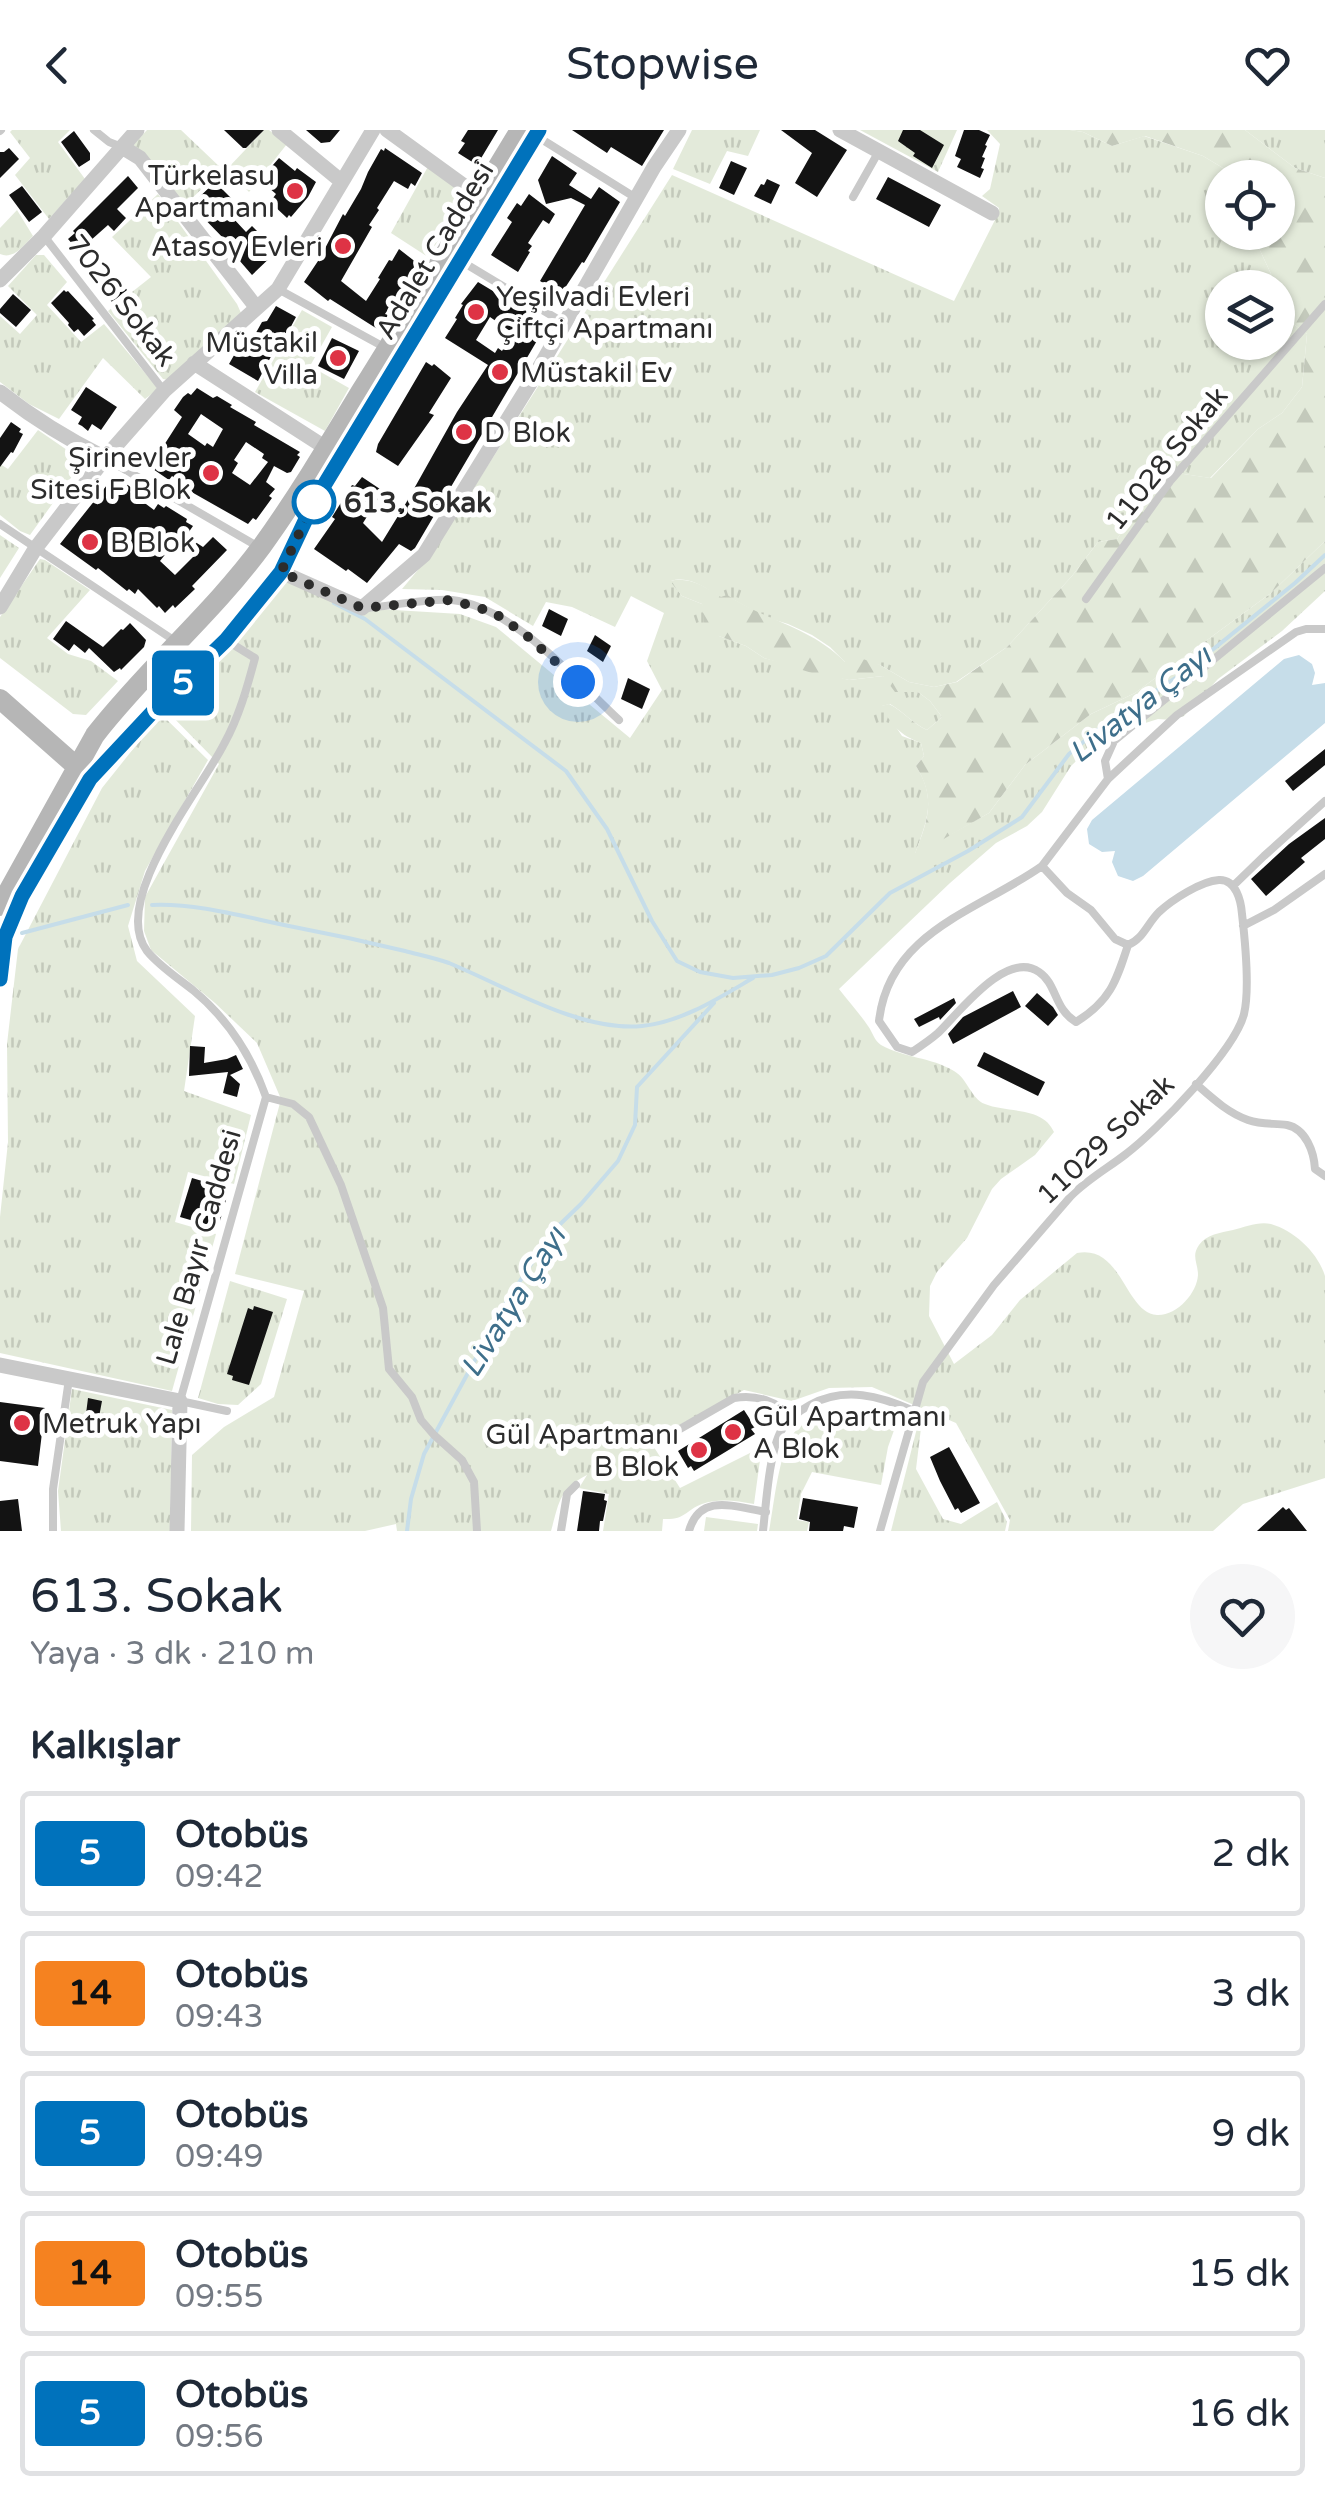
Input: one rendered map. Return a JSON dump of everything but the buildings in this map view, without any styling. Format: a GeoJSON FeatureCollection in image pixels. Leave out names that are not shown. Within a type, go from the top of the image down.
{"type":"FeatureCollection","features":[{"type":"Feature","properties":{"kind":"street"},"geometry":{"type":"LineString","coordinates":[[3,270],[44,236],[136,130]]}},
{"type":"Feature","properties":{"kind":"street"},"geometry":{"type":"LineString","coordinates":[[279,130],[342,181]]}},
{"type":"Feature","properties":{"kind":"street"},"geometry":{"type":"LineString","coordinates":[[0,606],[35,549],[105,458],[164,391],[278,289],[373,130]]}},
{"type":"Feature","properties":{"kind":"street"},"geometry":{"type":"LineString","coordinates":[[387,130],[486,202]]}},
{"type":"Feature","properties":{"kind":"street"},"geometry":{"type":"LineString","coordinates":[[281,572],[362,608],[424,555],[678,130]]}},
{"type":"Feature","properties":{"kind":"street"},"geometry":{"type":"LineString","coordinates":[[840,130],[992,213]]}},
{"type":"Feature","properties":{"kind":"street","name":"Adalet Caddesi"},"geometry":{"type":"LineString","coordinates":[[83,772],[226,640],[281,572],[394,353],[532,132]]}},
{"type":"Feature","properties":{"kind":"street"},"geometry":{"type":"LineString","coordinates":[[122,146],[140,158],[256,307]]}},
{"type":"Feature","properties":{"kind":"street","name":"Adalet Caddesi"},"geometry":{"type":"LineString","coordinates":[[83,772],[114,710],[227,590],[260,548],[326,448],[461,261],[486,202]]}},
{"type":"Feature","properties":{"kind":"street"},"geometry":{"type":"LineString","coordinates":[[194,363],[326,448]]}},
{"type":"Feature","properties":{"kind":"street"},"geometry":{"type":"LineString","coordinates":[[0,392],[68,440],[105,458]]}},
{"type":"Feature","properties":{"kind":"street"},"geometry":{"type":"LineString","coordinates":[[0,700],[83,772]]}},
{"type":"Feature","properties":{"kind":"street"},"geometry":{"type":"LineString","coordinates":[[0,906],[83,772]]}},
{"type":"Feature","properties":{"kind":"street"},"geometry":{"type":"LineString","coordinates":[[0,979],[2,935],[83,772]]}},
{"type":"Feature","properties":{"kind":"street"},"geometry":{"type":"LineString","coordinates":[[0,1364],[180,1401]]}},
{"type":"Feature","properties":{"kind":"street","name":"Lale Bayır Caddesi"},"geometry":{"type":"LineString","coordinates":[[177,1531],[180,1401]]}},
{"type":"Feature","properties":{"kind":"lane"},"geometry":{"type":"LineString","coordinates":[[94,130],[108,142],[122,146]]}},
{"type":"Feature","properties":{"kind":"lane"},"geometry":{"type":"LineString","coordinates":[[532,132],[636,198]]}},
{"type":"Feature","properties":{"kind":"lane"},"geometry":{"type":"LineString","coordinates":[[852,198],[879,151]]}},
{"type":"Feature","properties":{"kind":"lane","name":"7026 Sokak"},"geometry":{"type":"LineString","coordinates":[[44,236],[164,391]]}},
{"type":"Feature","properties":{"kind":"lane"},"geometry":{"type":"LineString","coordinates":[[461,261],[564,324]]}},
{"type":"Feature","properties":{"kind":"lane"},"geometry":{"type":"LineString","coordinates":[[278,289],[394,353]]}},
{"type":"Feature","properties":{"kind":"lane","name":"11028 Sokak"},"geometry":{"type":"LineString","coordinates":[[1086,599],[1171,480],[1325,304]]}},
{"type":"Feature","properties":{"kind":"lane"},"geometry":{"type":"LineString","coordinates":[[105,458],[260,548]]}},
{"type":"Feature","properties":{"kind":"lane"},"geometry":{"type":"LineString","coordinates":[[0,524],[176,642]]}},
{"type":"Feature","properties":{"kind":"lane"},"geometry":{"type":"LineString","coordinates":[[1108,779],[1106,761],[1114,741],[1325,568]]}},
{"type":"Feature","properties":{"kind":"lane"},"geometry":{"type":"LineString","coordinates":[[362,608],[451,600],[493,612],[526,635],[619,720]]}},
{"type":"Feature","properties":{"kind":"lane"},"geometry":{"type":"LineString","coordinates":[[1128,945],[1109,994],[1096,1010],[1076,1022],[1064,1015],[1039,972],[1024,968],[1013,968],[972,995],[936,1036],[912,1052],[898,1048],[878,1020],[880,1004],[896,972],[922,939],[962,911],[1042,866],[1108,779],[1178,715],[1296,632],[1325,629]]}},
{"type":"Feature","properties":{"kind":"lane"},"geometry":{"type":"LineString","coordinates":[[226,640],[255,658],[242,704],[224,746],[168,836],[150,873],[141,897],[140,938],[148,952],[211,1005],[239,1038],[266,1098],[293,1104],[310,1117],[341,1186],[382,1308],[389,1370],[412,1397],[421,1420],[462,1460],[474,1482],[476,1531]]}},
{"type":"Feature","properties":{"kind":"lane"},"geometry":{"type":"LineString","coordinates":[[1042,866],[1067,893],[1091,910],[1115,939],[1128,945],[1138,941],[1159,912],[1198,886],[1222,879],[1233,886],[1325,802]]}},
{"type":"Feature","properties":{"kind":"lane"},"geometry":{"type":"LineString","coordinates":[[1243,926],[1274,910],[1325,874]]}},
{"type":"Feature","properties":{"kind":"lane","name":"11029 Sokak"},"geometry":{"type":"LineString","coordinates":[[880,1531],[923,1382],[1006,1270],[1083,1184],[1129,1152],[1162,1121],[1222,1055],[1237,1032],[1245,1011],[1246,948],[1242,904],[1233,886]]}},
{"type":"Feature","properties":{"kind":"lane"},"geometry":{"type":"LineString","coordinates":[[1196,1084],[1246,1120],[1287,1125],[1300,1131],[1314,1155],[1315,1169],[1325,1176]]}},
{"type":"Feature","properties":{"kind":"lane","name":"Lale Bayır Caddesi"},"geometry":{"type":"LineString","coordinates":[[180,1401],[266,1098]]}},
{"type":"Feature","properties":{"kind":"lane"},"geometry":{"type":"LineString","coordinates":[[53,1531],[53,1488],[68,1378]]}},
{"type":"Feature","properties":{"kind":"lane"},"geometry":{"type":"LineString","coordinates":[[764,1531],[775,1447],[781,1430],[792,1418],[816,1402],[841,1394],[864,1394],[914,1411]]}},
{"type":"Feature","properties":{"kind":"lane"},"geometry":{"type":"LineString","coordinates":[[658,1441],[734,1398],[746,1396],[781,1406],[792,1418]]}},
{"type":"Feature","properties":{"kind":"lane"},"geometry":{"type":"LineString","coordinates":[[180,1401],[227,1410]]}},
{"type":"Feature","properties":{"kind":"lane"},"geometry":{"type":"LineString","coordinates":[[561,1531],[567,1494],[576,1485]]}},
{"type":"Feature","properties":{"kind":"lane"},"geometry":{"type":"LineString","coordinates":[[688,1531],[699,1510],[710,1506],[766,1512]]}},
{"type":"Feature","properties":{"kind":"green space"},"geometry":{"type":"Polygon","coordinates":[[[12,130],[70,130],[58,142],[85,179],[49,219],[15,175],[30,158],[12,130]]]}},
{"type":"Feature","properties":{"kind":"green space"},"geometry":{"type":"Polygon","coordinates":[[[147,130],[181,130],[222,169],[182,208],[133,145],[147,130]]]}},
{"type":"Feature","properties":{"kind":"green space"},"geometry":{"type":"Polygon","coordinates":[[[264,130],[287,144],[249,192],[227,169],[264,130]]]}},
{"type":"Feature","properties":{"kind":"green space"},"geometry":{"type":"Polygon","coordinates":[[[692,130],[760,130],[748,156],[727,151],[710,184],[673,169],[692,130]]]}},
{"type":"Feature","properties":{"kind":"green space"},"geometry":{"type":"Polygon","coordinates":[[[860,130],[957,130],[938,172],[860,130]]]}},
{"type":"Feature","properties":{"kind":"green space"},"geometry":{"type":"Polygon","coordinates":[[[987,130],[1070,130],[1112,146],[1144,136],[1210,160],[1205,160],[1205,250],[1260,250],[1269,270],[1205,270],[1205,360],[1295,360],[1295,325],[1307,334],[1302,387],[1282,413],[1258,429],[1210,478],[1163,471],[1117,539],[1098,542],[1007,647],[956,682],[934,687],[909,682],[880,665],[845,662],[812,635],[765,617],[727,596],[721,598],[697,584],[671,581],[682,596],[702,604],[719,636],[764,658],[849,680],[883,676],[930,701],[942,717],[927,730],[890,704],[882,706],[902,736],[921,743],[924,756],[916,766],[926,789],[928,810],[915,854],[989,813],[1025,765],[1091,714],[1135,693],[1271,593],[1325,541],[1325,591],[1282,631],[1218,679],[1184,716],[1158,719],[1101,737],[1071,766],[1042,812],[1027,826],[996,843],[950,883],[839,989],[881,1045],[945,1066],[959,1075],[980,1101],[1033,1114],[1054,1132],[1035,1155],[992,1189],[967,1238],[937,1272],[930,1286],[929,1316],[954,1364],[992,1335],[1020,1300],[1077,1253],[1092,1253],[1104,1259],[1137,1303],[1146,1311],[1164,1314],[1178,1308],[1194,1289],[1198,1275],[1195,1253],[1202,1241],[1214,1234],[1271,1224],[1304,1244],[1325,1276],[1325,1478],[1243,1504],[1213,1531],[1008,1531],[1010,1520],[956,1423],[872,1387],[829,1388],[792,1401],[744,1390],[650,1441],[680,1488],[754,1451],[760,1460],[754,1504],[702,1504],[681,1517],[663,1519],[662,1531],[603,1531],[609,1494],[579,1488],[587,1475],[565,1491],[551,1531],[397,1531],[396,1524],[365,1531],[191,1531],[192,1455],[224,1427],[274,1397],[304,1291],[235,1274],[281,1099],[257,1043],[151,950],[144,931],[145,897],[219,764],[160,704],[281,572],[362,608],[460,614],[496,627],[630,738],[662,690],[647,661],[664,613],[631,596],[615,627],[572,607],[546,602],[533,626],[485,597],[402,589],[433,552],[672,175],[954,301],[997,216],[999,208],[982,196],[990,189],[1000,144],[987,130]]]}},
{"type":"Feature","properties":{"kind":"green space"},"geometry":{"type":"Polygon","coordinates":[[[1070,130],[1245,130],[1284,160],[1210,160],[1145,136],[1112,146],[1070,130]]]}},
{"type":"Feature","properties":{"kind":"green space"},"geometry":{"type":"Polygon","coordinates":[[[1245,130],[1325,130],[1325,178],[1295,168],[1295,160],[1284,160],[1245,130]]]}},
{"type":"Feature","properties":{"kind":"green space"},"geometry":{"type":"Polygon","coordinates":[[[430,163],[467,193],[428,257],[391,233],[430,163]]]}},
{"type":"Feature","properties":{"kind":"green space"},"geometry":{"type":"Polygon","coordinates":[[[1295,168],[1325,178],[1325,541],[1271,593],[1135,693],[1091,714],[1025,765],[989,813],[914,856],[928,811],[926,790],[916,766],[924,756],[921,743],[897,729],[881,706],[889,704],[927,730],[942,717],[930,701],[918,692],[895,692],[883,676],[849,680],[812,673],[764,658],[746,646],[705,631],[702,604],[682,596],[670,581],[691,581],[721,597],[727,595],[803,632],[845,662],[863,659],[909,682],[934,687],[957,682],[1007,647],[1098,542],[1117,539],[1163,471],[1211,478],[1258,429],[1282,413],[1302,387],[1307,334],[1295,325],[1295,270],[1269,270],[1260,250],[1295,250],[1295,168]]]}},
{"type":"Feature","properties":{"kind":"green space"},"geometry":{"type":"Polygon","coordinates":[[[158,194],[241,313],[169,380],[163,379],[108,311],[151,277],[112,237],[158,194]]]}},
{"type":"Feature","properties":{"kind":"green space"},"geometry":{"type":"Polygon","coordinates":[[[17,210],[33,236],[14,253],[0,254],[0,228],[17,210]]]}},
{"type":"Feature","properties":{"kind":"green space"},"geometry":{"type":"Polygon","coordinates":[[[36,255],[44,255],[67,282],[47,305],[81,342],[104,324],[157,390],[145,399],[103,358],[59,419],[29,404],[0,382],[0,316],[20,334],[37,315],[8,286],[36,255]]]}},
{"type":"Feature","properties":{"kind":"green space"},"geometry":{"type":"Polygon","coordinates":[[[302,310],[332,327],[310,366],[349,388],[325,431],[255,392],[302,310]]]}},
{"type":"Feature","properties":{"kind":"green space"},"geometry":{"type":"Polygon","coordinates":[[[38,430],[83,461],[30,535],[0,515],[0,464],[8,469],[38,430]]]}},
{"type":"Feature","properties":{"kind":"green space"},"geometry":{"type":"Polygon","coordinates":[[[0,535],[19,548],[0,578],[0,535]]]}},
{"type":"Feature","properties":{"kind":"green space"},"geometry":{"type":"Polygon","coordinates":[[[40,559],[90,590],[47,638],[68,654],[91,661],[118,681],[86,715],[73,714],[0,658],[0,617],[40,559]]]}},
{"type":"Feature","properties":{"kind":"green space"},"geometry":{"type":"Polygon","coordinates":[[[161,714],[208,760],[145,871],[128,926],[137,961],[195,1016],[184,1091],[251,1115],[234,1184],[188,1172],[175,1222],[216,1234],[172,1391],[0,1353],[0,1217],[8,1142],[7,1044],[18,949],[102,788],[161,714]]]}},
{"type":"Feature","properties":{"kind":"green space"},"geometry":{"type":"Polygon","coordinates":[[[230,1281],[287,1299],[261,1384],[238,1405],[198,1398],[230,1281]]]}},
{"type":"Feature","properties":{"kind":"green space"},"geometry":{"type":"Polygon","coordinates":[[[72,1389],[172,1410],[170,1531],[61,1531],[58,1491],[72,1389]]]}},
{"type":"Feature","properties":{"kind":"green space"},"geometry":{"type":"Polygon","coordinates":[[[855,1409],[898,1419],[881,1485],[812,1472],[801,1494],[797,1520],[809,1522],[807,1531],[769,1531],[780,1470],[791,1437],[811,1420],[855,1409]]]}},
{"type":"Feature","properties":{"kind":"green space"},"geometry":{"type":"Polygon","coordinates":[[[918,1424],[921,1428],[916,1469],[943,1519],[961,1524],[997,1502],[1007,1522],[1005,1531],[891,1531],[918,1424]]]}},
{"type":"Feature","properties":{"kind":"green space"},"geometry":{"type":"Polygon","coordinates":[[[706,1517],[758,1524],[757,1531],[704,1531],[706,1517]]]}},
{"type":"Feature","properties":{"kind":"water"},"geometry":{"type":"Polygon","coordinates":[[[1299,655],[1312,664],[1312,685],[1325,683],[1325,723],[1143,876],[1133,881],[1118,876],[1112,862],[1115,851],[1102,852],[1089,844],[1087,829],[1092,820],[1284,659],[1299,655]]]}},
{"type":"Feature","properties":{"kind":"waterway","name":"Livatya Çayı"},"geometry":{"type":"LineString","coordinates":[[334,603],[365,619],[566,771],[607,829],[652,921],[677,961],[700,972],[733,978],[772,975],[826,956],[890,893],[1022,817],[1069,754],[1106,723],[1185,672],[1325,555]]}},
{"type":"Feature","properties":{"kind":"waterway","name":"Livatya Çayı"},"geometry":{"type":"LineString","coordinates":[[22,933],[128,905]]}},
{"type":"Feature","properties":{"kind":"waterway","name":"Livatya Çayı"},"geometry":{"type":"LineString","coordinates":[[152,905],[223,912],[427,957],[568,1015],[618,1026],[671,1020],[753,978]]}},
{"type":"Feature","properties":{"kind":"waterway","name":"Livatya Çayı"},"geometry":{"type":"LineString","coordinates":[[407,1531],[424,1454],[507,1301],[552,1232],[618,1161],[635,1125],[637,1087],[714,1003]]}},
{"type":"Feature","properties":{"kind":"bus line","name":"5"},"geometry":{"type":"LineString","coordinates":[[0,979],[5,937],[22,896],[90,779],[226,640],[281,572],[314,502],[539,130]]}},
{"type":"Feature","properties":{"kind":"place","name":"Türkelasu Apartmanı"},"geometry":{"type":"Point","coordinates":[295,191]}},
{"type":"Feature","properties":{"kind":"place","name":"Atasoy Evleri"},"geometry":{"type":"Point","coordinates":[343,246]}},
{"type":"Feature","properties":{"kind":"place","name":"Yeşilvadi Evleri Çiftçi Apartmanı"},"geometry":{"type":"Point","coordinates":[476,312]}},
{"type":"Feature","properties":{"kind":"place","name":"Müstakil Villa"},"geometry":{"type":"Point","coordinates":[338,358]}},
{"type":"Feature","properties":{"kind":"place","name":"Müstakil Ev"},"geometry":{"type":"Point","coordinates":[500,372]}},
{"type":"Feature","properties":{"kind":"place","name":"D Blok"},"geometry":{"type":"Point","coordinates":[464,432]}},
{"type":"Feature","properties":{"kind":"place","name":"Şirinevler Sitesi F Blok"},"geometry":{"type":"Point","coordinates":[211,473]}},
{"type":"Feature","properties":{"kind":"place","name":"613. Sokak"},"geometry":{"type":"Point","coordinates":[314,502]}},
{"type":"Feature","properties":{"kind":"place","name":"B Blok"},"geometry":{"type":"Point","coordinates":[90,542]}},
{"type":"Feature","properties":{"kind":"place","name":"Metruk Yapı"},"geometry":{"type":"Point","coordinates":[22,1423]}},
{"type":"Feature","properties":{"kind":"place","name":"Gül Apartmanı A Blok"},"geometry":{"type":"Point","coordinates":[733,1432]}},
{"type":"Feature","properties":{"kind":"place","name":"Gül Apartmanı B Blok"},"geometry":{"type":"Point","coordinates":[699,1450]}},
{"type":"Feature","properties":{"kind":"route"},"geometry":{"type":"LineString","coordinates":[[314,502],[281,572],[362,608],[451,600],[493,612],[526,635],[578,682]]}}]}
